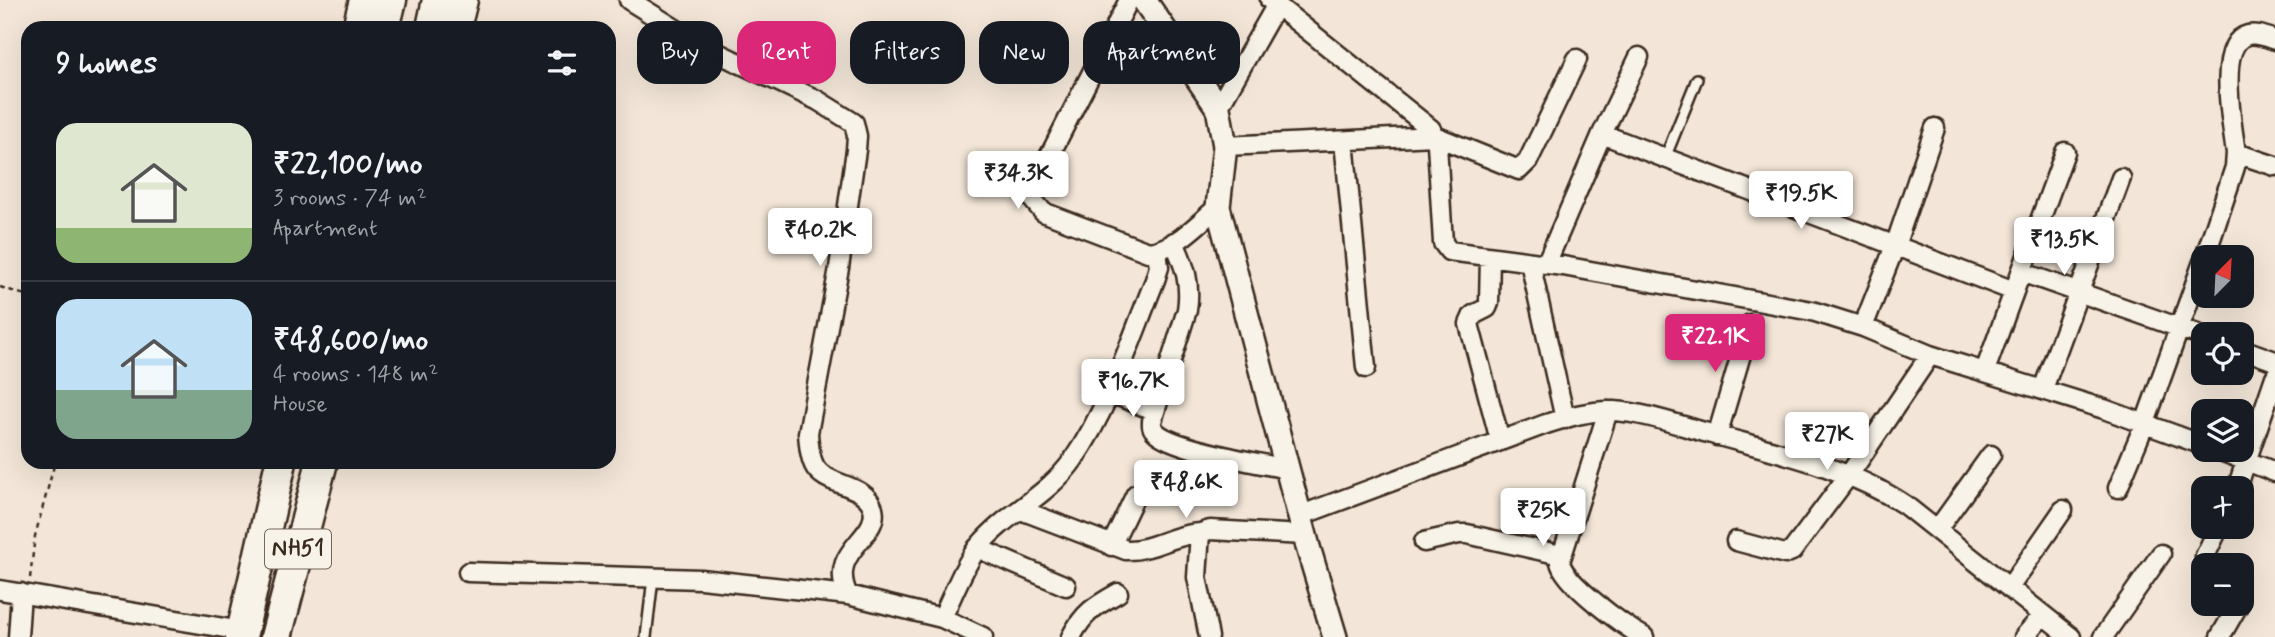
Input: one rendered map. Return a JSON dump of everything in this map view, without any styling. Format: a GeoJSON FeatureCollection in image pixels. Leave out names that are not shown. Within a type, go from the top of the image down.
{"type":"FeatureCollection","features":[{"type":"Feature","properties":{"kind":"highway"},"geometry":{"type":"LineString","coordinates":[[386,21],[391,0]]}},
{"type":"Feature","properties":{"kind":"highway"},"geometry":{"type":"LineString","coordinates":[[434,21],[438,0]]}},
{"type":"Feature","properties":{"kind":"highway","name":"NH51"},"geometry":{"type":"LineString","coordinates":[[241,634],[278,469]]}},
{"type":"Feature","properties":{"kind":"highway","name":"NH51"},"geometry":{"type":"LineString","coordinates":[[276,637],[320,469]]}},
{"type":"Feature","properties":{"kind":"main road"},"geometry":{"type":"LineString","coordinates":[[359,21],[364,0]]}},
{"type":"Feature","properties":{"kind":"main road"},"geometry":{"type":"LineString","coordinates":[[458,21],[463,0]]}},
{"type":"Feature","properties":{"kind":"main road"},"geometry":{"type":"LineString","coordinates":[[297,555],[330,469]]}},
{"type":"Feature","properties":{"kind":"street"},"geometry":{"type":"LineString","coordinates":[[629,0],[701,45],[817,100],[854,123],[858,136],[843,247],[808,433],[809,451],[815,468],[863,495],[872,505],[874,515],[870,526],[847,557],[842,571],[842,583],[848,595]]}},
{"type":"Feature","properties":{"kind":"street"},"geometry":{"type":"LineString","coordinates":[[1129,0],[1034,186],[1034,200],[1043,212],[1118,243],[1148,252],[1157,251],[1174,242],[1218,207]]}},
{"type":"Feature","properties":{"kind":"street"},"geometry":{"type":"LineString","coordinates":[[1144,0],[1218,108],[1225,146],[1218,207],[1302,525],[1335,637]]}},
{"type":"Feature","properties":{"kind":"street"},"geometry":{"type":"LineString","coordinates":[[1218,108],[1273,3],[1425,123],[1436,136],[1445,248],[1455,253],[1780,303],[1812,311],[1863,327],[1926,360],[1985,372],[2043,389],[2191,440]]}},
{"type":"Feature","properties":{"kind":"street"},"geometry":{"type":"LineString","coordinates":[[2209,245],[2231,185],[2236,153],[2227,71],[2231,55],[2245,36],[2257,35],[2275,40]]}},
{"type":"Feature","properties":{"kind":"street"},"geometry":{"type":"LineString","coordinates":[[1565,419],[1537,300],[1536,267],[1640,57]]}},
{"type":"Feature","properties":{"kind":"street"},"geometry":{"type":"LineString","coordinates":[[1225,146],[1436,136],[1514,169],[1523,168],[1577,59]]}},
{"type":"Feature","properties":{"kind":"street"},"geometry":{"type":"LineString","coordinates":[[1863,327],[1895,246],[1935,128]]}},
{"type":"Feature","properties":{"kind":"street"},"geometry":{"type":"LineString","coordinates":[[1602,134],[2014,291]]}},
{"type":"Feature","properties":{"kind":"street"},"geometry":{"type":"LineString","coordinates":[[1344,141],[1366,368]]}},
{"type":"Feature","properties":{"kind":"street"},"geometry":{"type":"LineString","coordinates":[[1985,372],[2065,152]]}},
{"type":"Feature","properties":{"kind":"street"},"geometry":{"type":"LineString","coordinates":[[2236,153],[2275,166]]}},
{"type":"Feature","properties":{"kind":"street"},"geometry":{"type":"LineString","coordinates":[[2043,389],[2121,178]]}},
{"type":"Feature","properties":{"kind":"street"},"geometry":{"type":"LineString","coordinates":[[1174,242],[1185,266],[1190,292],[1188,310],[1152,426],[1165,438],[1189,447],[1287,469]]}},
{"type":"Feature","properties":{"kind":"street"},"geometry":{"type":"LineString","coordinates":[[942,618],[976,548],[1050,488],[1073,460],[1095,425],[1155,280],[1157,251]]}},
{"type":"Feature","properties":{"kind":"street"},"geometry":{"type":"LineString","coordinates":[[1490,257],[1489,303],[1487,308],[1473,314],[1469,324],[1500,440]]}},
{"type":"Feature","properties":{"kind":"street"},"geometry":{"type":"LineString","coordinates":[[2021,272],[2191,332]]}},
{"type":"Feature","properties":{"kind":"street"},"geometry":{"type":"LineString","coordinates":[[2118,488],[2145,424],[2191,296]]}},
{"type":"Feature","properties":{"kind":"street"},"geometry":{"type":"LineString","coordinates":[[1717,436],[1750,324]]}},
{"type":"Feature","properties":{"kind":"street"},"geometry":{"type":"LineString","coordinates":[[2254,353],[2275,361]]}},
{"type":"Feature","properties":{"kind":"street"},"geometry":{"type":"LineString","coordinates":[[1736,541],[1789,554],[1849,475],[1926,360]]}},
{"type":"Feature","properties":{"kind":"street"},"geometry":{"type":"LineString","coordinates":[[2254,442],[2275,377]]}},
{"type":"Feature","properties":{"kind":"street"},"geometry":{"type":"LineString","coordinates":[[1108,392],[1155,411]]}},
{"type":"Feature","properties":{"kind":"street"},"geometry":{"type":"LineString","coordinates":[[1021,510],[1111,545],[1138,551],[1177,536],[1210,530],[1302,525],[1500,440],[1584,413],[1608,411],[1639,415],[1808,460],[1878,487],[1937,530],[2071,637]]}},
{"type":"Feature","properties":{"kind":"street"},"geometry":{"type":"LineString","coordinates":[[1608,411],[1561,555],[1561,568],[1565,575],[1621,623],[1644,637]]}},
{"type":"Feature","properties":{"kind":"street"},"geometry":{"type":"LineString","coordinates":[[1937,530],[1991,455]]}},
{"type":"Feature","properties":{"kind":"street"},"geometry":{"type":"LineString","coordinates":[[2252,462],[2275,472]]}},
{"type":"Feature","properties":{"kind":"street"},"geometry":{"type":"LineString","coordinates":[[1111,545],[1136,494]]}},
{"type":"Feature","properties":{"kind":"street"},"geometry":{"type":"LineString","coordinates":[[2009,589],[2063,510]]}},
{"type":"Feature","properties":{"kind":"street"},"geometry":{"type":"LineString","coordinates":[[1200,533],[1198,577],[1209,637]]}},
{"type":"Feature","properties":{"kind":"street"},"geometry":{"type":"LineString","coordinates":[[1424,542],[1466,534],[1561,555]]}},
{"type":"Feature","properties":{"kind":"street"},"geometry":{"type":"LineString","coordinates":[[976,548],[1066,586]]}},
{"type":"Feature","properties":{"kind":"street"},"geometry":{"type":"LineString","coordinates":[[2103,637],[2161,554]]}},
{"type":"Feature","properties":{"kind":"street"},"geometry":{"type":"LineString","coordinates":[[468,572],[701,579],[848,595],[942,618],[983,637]]}},
{"type":"Feature","properties":{"kind":"street"},"geometry":{"type":"LineString","coordinates":[[0,590],[241,634]]}},
{"type":"Feature","properties":{"kind":"street"},"geometry":{"type":"LineString","coordinates":[[18,637],[25,593]]}},
{"type":"Feature","properties":{"kind":"street"},"geometry":{"type":"LineString","coordinates":[[1072,637],[1088,611],[1118,593]]}},
{"type":"Feature","properties":{"kind":"street"},"geometry":{"type":"LineString","coordinates":[[2024,637],[2043,615]]}},
{"type":"Feature","properties":{"kind":"street"},"geometry":{"type":"LineString","coordinates":[[2220,637],[2232,616]]}},
{"type":"Feature","properties":{"kind":"lane"},"geometry":{"type":"LineString","coordinates":[[1665,158],[1697,79]]}},
{"type":"Feature","properties":{"kind":"lane"},"geometry":{"type":"LineString","coordinates":[[646,637],[653,578]]}},
{"type":"Feature","properties":{"kind":"path"},"geometry":{"type":"LineString","coordinates":[[0,287],[21,294]]}},
{"type":"Feature","properties":{"kind":"path"},"geometry":{"type":"LineString","coordinates":[[25,593],[35,536],[53,469]]}}]}
